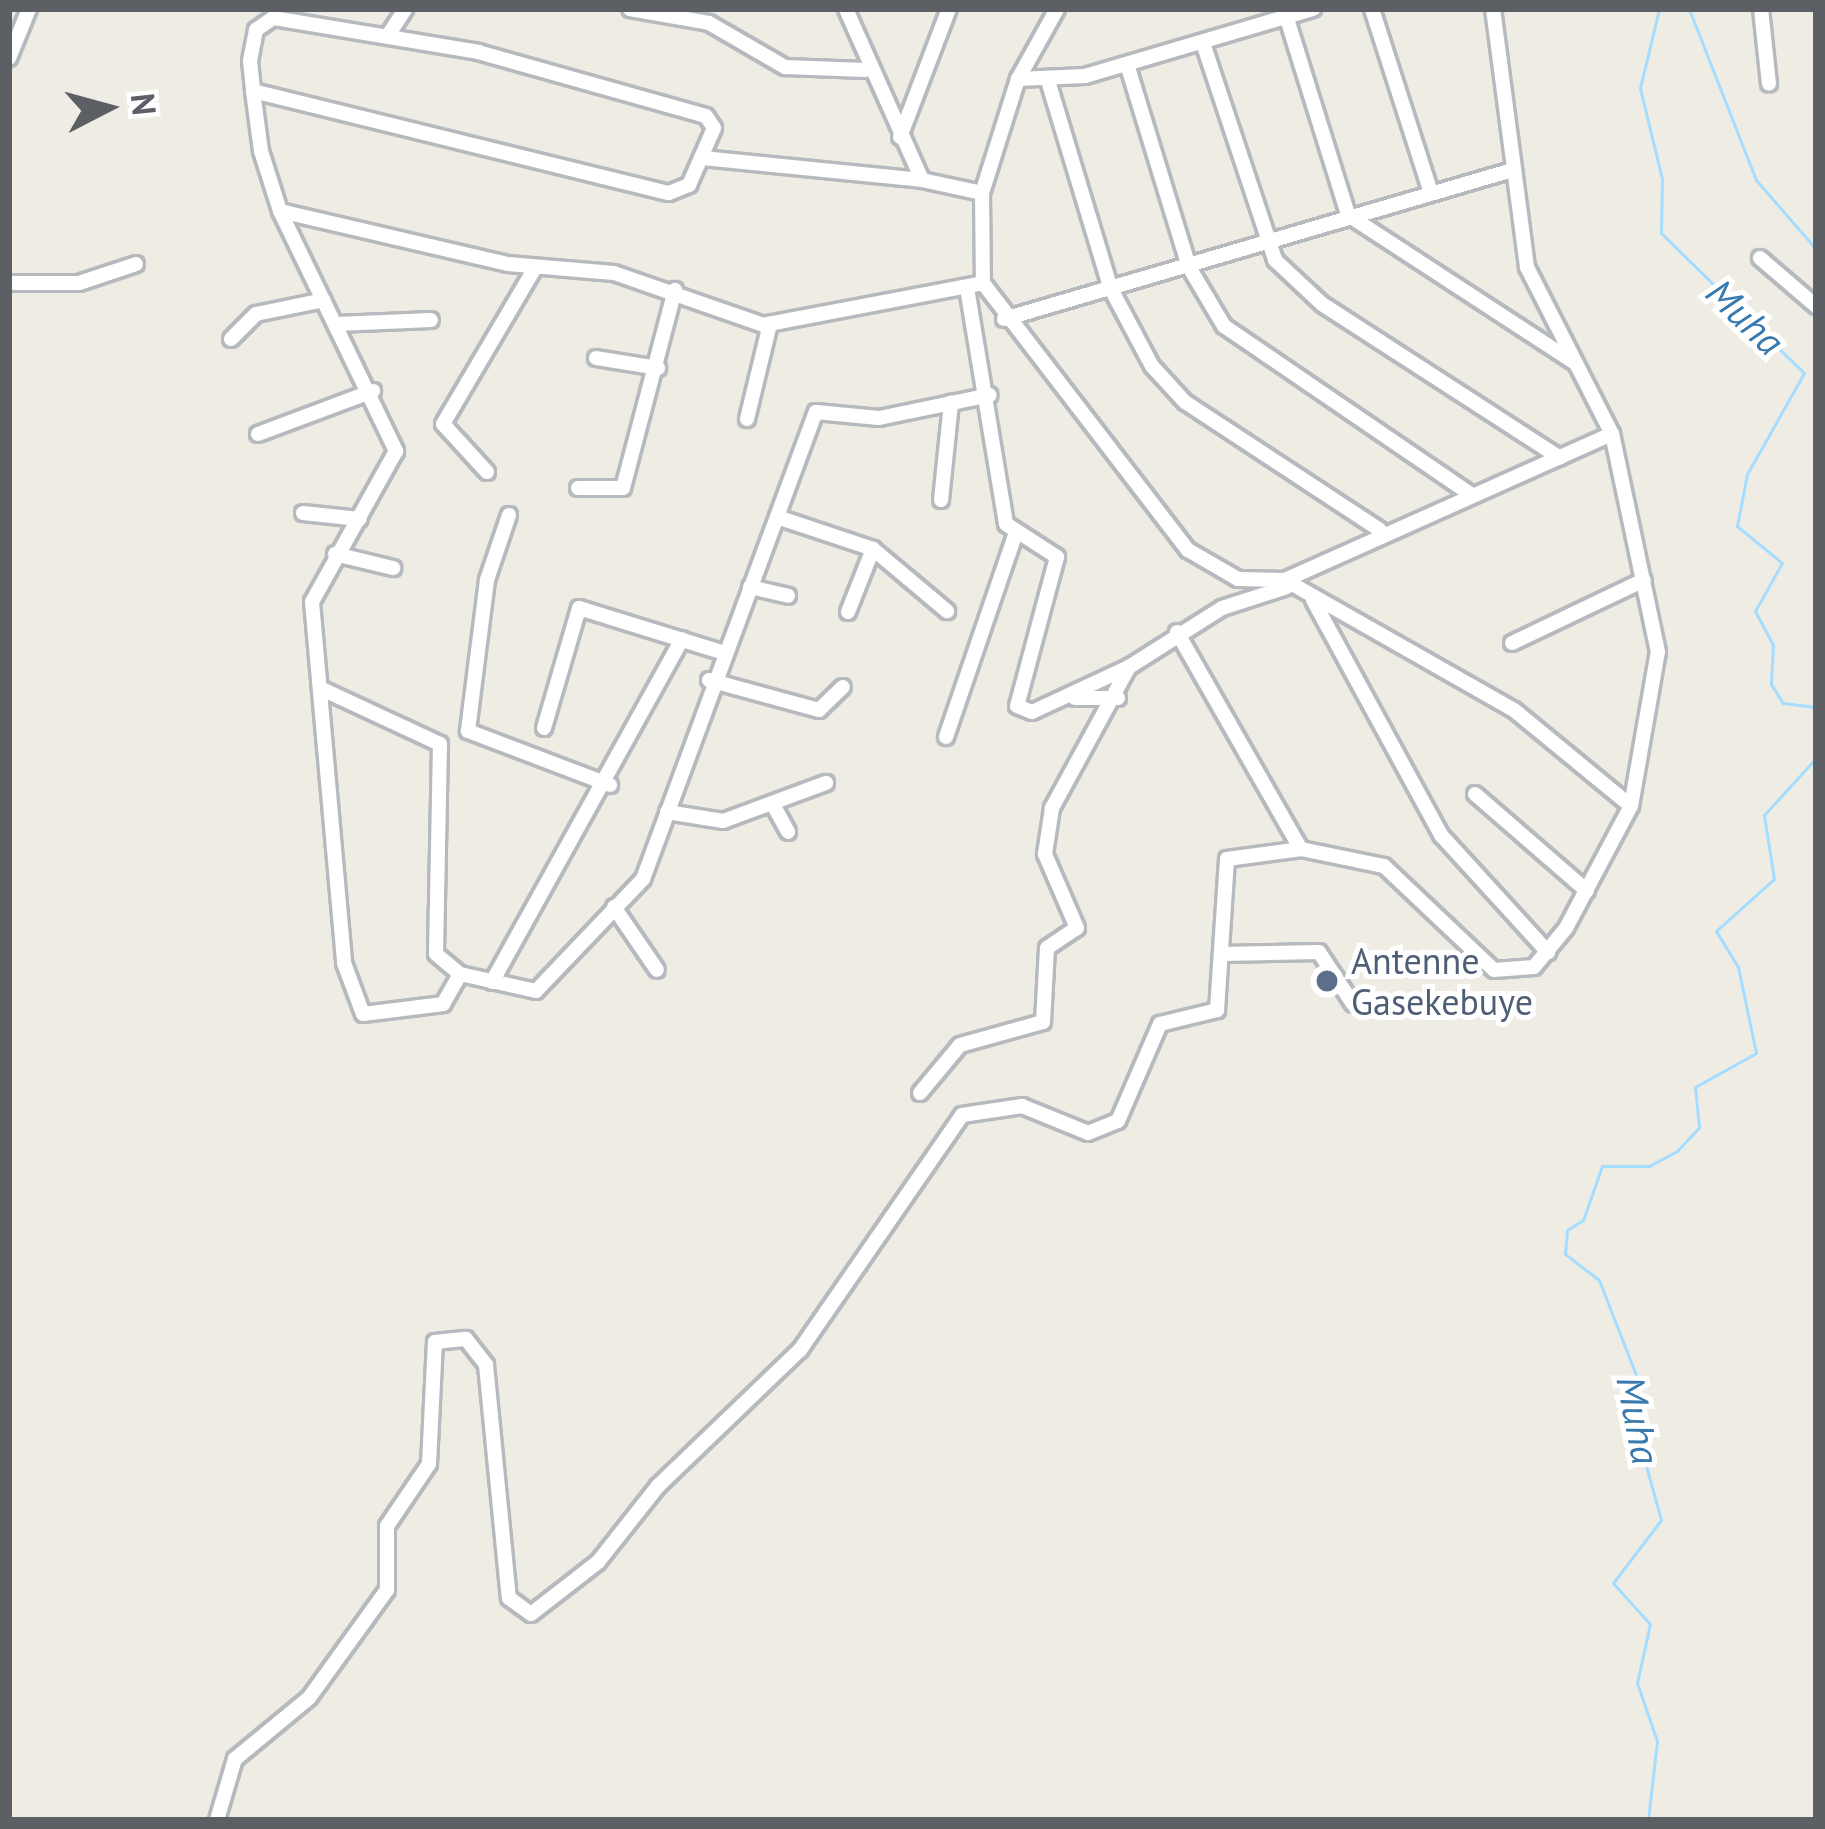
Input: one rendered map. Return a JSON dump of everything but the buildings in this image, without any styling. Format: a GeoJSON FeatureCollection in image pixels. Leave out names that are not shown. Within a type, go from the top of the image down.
{"type":"FeatureCollection","features":[{"type":"Feature","properties":{"kind":"street"},"geometry":{"type":"LineString","coordinates":[[9,58],[28,9]]}},
{"type":"Feature","properties":{"kind":"street"},"geometry":{"type":"LineString","coordinates":[[389,34],[405,9]]}},
{"type":"Feature","properties":{"kind":"street"},"geometry":{"type":"LineString","coordinates":[[630,9],[709,23],[785,67],[865,70]]}},
{"type":"Feature","properties":{"kind":"street"},"geometry":{"type":"LineString","coordinates":[[846,9],[865,70],[922,180]]}},
{"type":"Feature","properties":{"kind":"street"},"geometry":{"type":"LineString","coordinates":[[900,137],[949,9]]}},
{"type":"Feature","properties":{"kind":"street"},"geometry":{"type":"LineString","coordinates":[[1057,9],[1018,80],[982,193],[983,283],[1004,320],[1159,520],[1231,577],[1288,583],[1514,710],[1631,806]]}},
{"type":"Feature","properties":{"kind":"street"},"geometry":{"type":"LineString","coordinates":[[1018,80],[1049,84],[1203,43],[1285,13],[1313,9]]}},
{"type":"Feature","properties":{"kind":"street"},"geometry":{"type":"LineString","coordinates":[[1372,9],[1431,194]]}},
{"type":"Feature","properties":{"kind":"street"},"geometry":{"type":"LineString","coordinates":[[217,1820],[235,1759],[309,1698],[387,1590],[387,1526],[429,1463],[435,1342],[466,1340],[489,1374],[509,1598],[531,1613],[598,1562],[658,1486],[800,1350],[962,1114],[1013,1105],[1075,1130],[1110,1127],[1160,1024],[1216,1013],[1228,859],[1300,849],[1384,866],[1494,970],[1525,970],[1548,952],[1587,891],[1631,806],[1658,671],[1612,434],[1527,267],[1509,171],[1493,9]]}},
{"type":"Feature","properties":{"kind":"street"},"geometry":{"type":"LineString","coordinates":[[1761,9],[1769,84]]}},
{"type":"Feature","properties":{"kind":"street"},"geometry":{"type":"LineString","coordinates":[[1285,13],[1348,215],[1580,365]]}},
{"type":"Feature","properties":{"kind":"street"},"geometry":{"type":"LineString","coordinates":[[253,92],[669,193],[689,185],[714,128],[706,116],[389,34],[262,21],[253,92],[280,211],[373,391],[396,451],[312,602],[344,962],[359,1012],[443,1004],[460,974]]}},
{"type":"Feature","properties":{"kind":"street"},"geometry":{"type":"LineString","coordinates":[[1203,43],[1268,241],[1322,304],[1560,458]]}},
{"type":"Feature","properties":{"kind":"street"},"geometry":{"type":"LineString","coordinates":[[1127,64],[1189,266],[1241,346],[1473,496]]}},
{"type":"Feature","properties":{"kind":"street"},"geometry":{"type":"LineString","coordinates":[[1049,84],[1111,289],[1186,402],[1380,530]]}},
{"type":"Feature","properties":{"kind":"street"},"geometry":{"type":"LineString","coordinates":[[702,158],[922,180],[982,193]]}},
{"type":"Feature","properties":{"kind":"street"},"geometry":{"type":"LineString","coordinates":[[1004,320],[1509,171]]}},
{"type":"Feature","properties":{"kind":"street"},"geometry":{"type":"LineString","coordinates":[[280,211],[535,268],[675,290],[770,324],[983,283]]}},
{"type":"Feature","properties":{"kind":"street"},"geometry":{"type":"LineString","coordinates":[[1760,258],[1816,306]]}},
{"type":"Feature","properties":{"kind":"street"},"geometry":{"type":"LineString","coordinates":[[9,283],[79,283],[136,264]]}},
{"type":"Feature","properties":{"kind":"street"},"geometry":{"type":"LineString","coordinates":[[488,472],[443,424],[535,268]]}},
{"type":"Feature","properties":{"kind":"street"},"geometry":{"type":"LineString","coordinates":[[946,737],[1016,533],[967,288]]}},
{"type":"Feature","properties":{"kind":"street"},"geometry":{"type":"LineString","coordinates":[[578,488],[623,488],[675,290]]}},
{"type":"Feature","properties":{"kind":"street"},"geometry":{"type":"LineString","coordinates":[[231,339],[256,314],[324,300]]}},
{"type":"Feature","properties":{"kind":"street"},"geometry":{"type":"LineString","coordinates":[[337,325],[431,320]]}},
{"type":"Feature","properties":{"kind":"street"},"geometry":{"type":"LineString","coordinates":[[747,419],[770,324]]}},
{"type":"Feature","properties":{"kind":"street"},"geometry":{"type":"LineString","coordinates":[[596,358],[658,368]]}},
{"type":"Feature","properties":{"kind":"street"},"geometry":{"type":"LineString","coordinates":[[258,434],[373,391]]}},
{"type":"Feature","properties":{"kind":"street"},"geometry":{"type":"LineString","coordinates":[[322,688],[440,744],[434,946],[460,974],[536,991],[643,879],[709,680],[819,409],[879,418],[990,394]]}},
{"type":"Feature","properties":{"kind":"street"},"geometry":{"type":"LineString","coordinates":[[941,500],[951,403]]}},
{"type":"Feature","properties":{"kind":"street"},"geometry":{"type":"LineString","coordinates":[[1068,698],[1129,667],[1178,632],[1234,603],[1288,583],[1380,530],[1473,496],[1612,434]]}},
{"type":"Feature","properties":{"kind":"street"},"geometry":{"type":"LineString","coordinates":[[303,513],[359,519]]}},
{"type":"Feature","properties":{"kind":"street"},"geometry":{"type":"LineString","coordinates":[[509,515],[487,580],[468,731],[610,785]]}},
{"type":"Feature","properties":{"kind":"street"},"geometry":{"type":"LineString","coordinates":[[777,517],[873,549],[947,611]]}},
{"type":"Feature","properties":{"kind":"street"},"geometry":{"type":"LineString","coordinates":[[1016,533],[1057,557],[1017,706],[1068,698],[1118,698]]}},
{"type":"Feature","properties":{"kind":"street"},"geometry":{"type":"LineString","coordinates":[[848,612],[873,549]]}},
{"type":"Feature","properties":{"kind":"street"},"geometry":{"type":"LineString","coordinates":[[335,554],[393,568]]}},
{"type":"Feature","properties":{"kind":"street"},"geometry":{"type":"LineString","coordinates":[[1231,577],[1234,603]]}},
{"type":"Feature","properties":{"kind":"street"},"geometry":{"type":"LineString","coordinates":[[1512,643],[1644,580]]}},
{"type":"Feature","properties":{"kind":"street"},"geometry":{"type":"LineString","coordinates":[[750,587],[788,596]]}},
{"type":"Feature","properties":{"kind":"street"},"geometry":{"type":"LineString","coordinates":[[1313,600],[1441,835],[1548,952]]}},
{"type":"Feature","properties":{"kind":"street"},"geometry":{"type":"LineString","coordinates":[[544,728],[579,608],[721,652]]}},
{"type":"Feature","properties":{"kind":"street"},"geometry":{"type":"LineString","coordinates":[[1178,632],[1300,849]]}},
{"type":"Feature","properties":{"kind":"street"},"geometry":{"type":"LineString","coordinates":[[492,982],[610,785],[682,639]]}},
{"type":"Feature","properties":{"kind":"street"},"geometry":{"type":"LineString","coordinates":[[920,1093],[960,1045],[1043,1022],[1047,948],[1077,928],[1048,866],[1052,808],[1118,698],[1129,667]]}},
{"type":"Feature","properties":{"kind":"street"},"geometry":{"type":"LineString","coordinates":[[709,680],[819,710],[843,687]]}},
{"type":"Feature","properties":{"kind":"street"},"geometry":{"type":"LineString","coordinates":[[667,812],[723,821],[776,810],[826,783]]}},
{"type":"Feature","properties":{"kind":"street"},"geometry":{"type":"LineString","coordinates":[[1474,794],[1587,891]]}},
{"type":"Feature","properties":{"kind":"street"},"geometry":{"type":"LineString","coordinates":[[776,810],[788,832]]}},
{"type":"Feature","properties":{"kind":"street"},"geometry":{"type":"LineString","coordinates":[[614,907],[658,970]]}},
{"type":"Feature","properties":{"kind":"street"},"geometry":{"type":"LineString","coordinates":[[1222,954],[1318,952],[1353,1004]]}},
{"type":"Feature","properties":{"kind":"waterway","name":"Muha"},"geometry":{"type":"LineString","coordinates":[[1659,9],[1640,88],[1662,179],[1661,233],[1804,373],[1747,474],[1737,526],[1782,563],[1755,611],[1773,645],[1771,684],[1783,703],[1816,707]]}},
{"type":"Feature","properties":{"kind":"waterway"},"geometry":{"type":"LineString","coordinates":[[1689,9],[1756,180],[1816,249]]}},
{"type":"Feature","properties":{"kind":"waterway","name":"Muha"},"geometry":{"type":"LineString","coordinates":[[1648,1820],[1657,1741],[1637,1683],[1650,1624],[1613,1583],[1661,1520],[1639,1440],[1636,1375],[1599,1280],[1565,1254],[1567,1230],[1583,1220],[1602,1166],[1649,1166],[1677,1151],[1699,1127],[1695,1087],[1756,1053],[1738,967],[1716,931],[1774,879],[1764,815],[1816,758]]}},
{"type":"Feature","properties":{"kind":"place","name":"Antenne Gasekebuye"},"geometry":{"type":"Point","coordinates":[1327,981]}}]}
